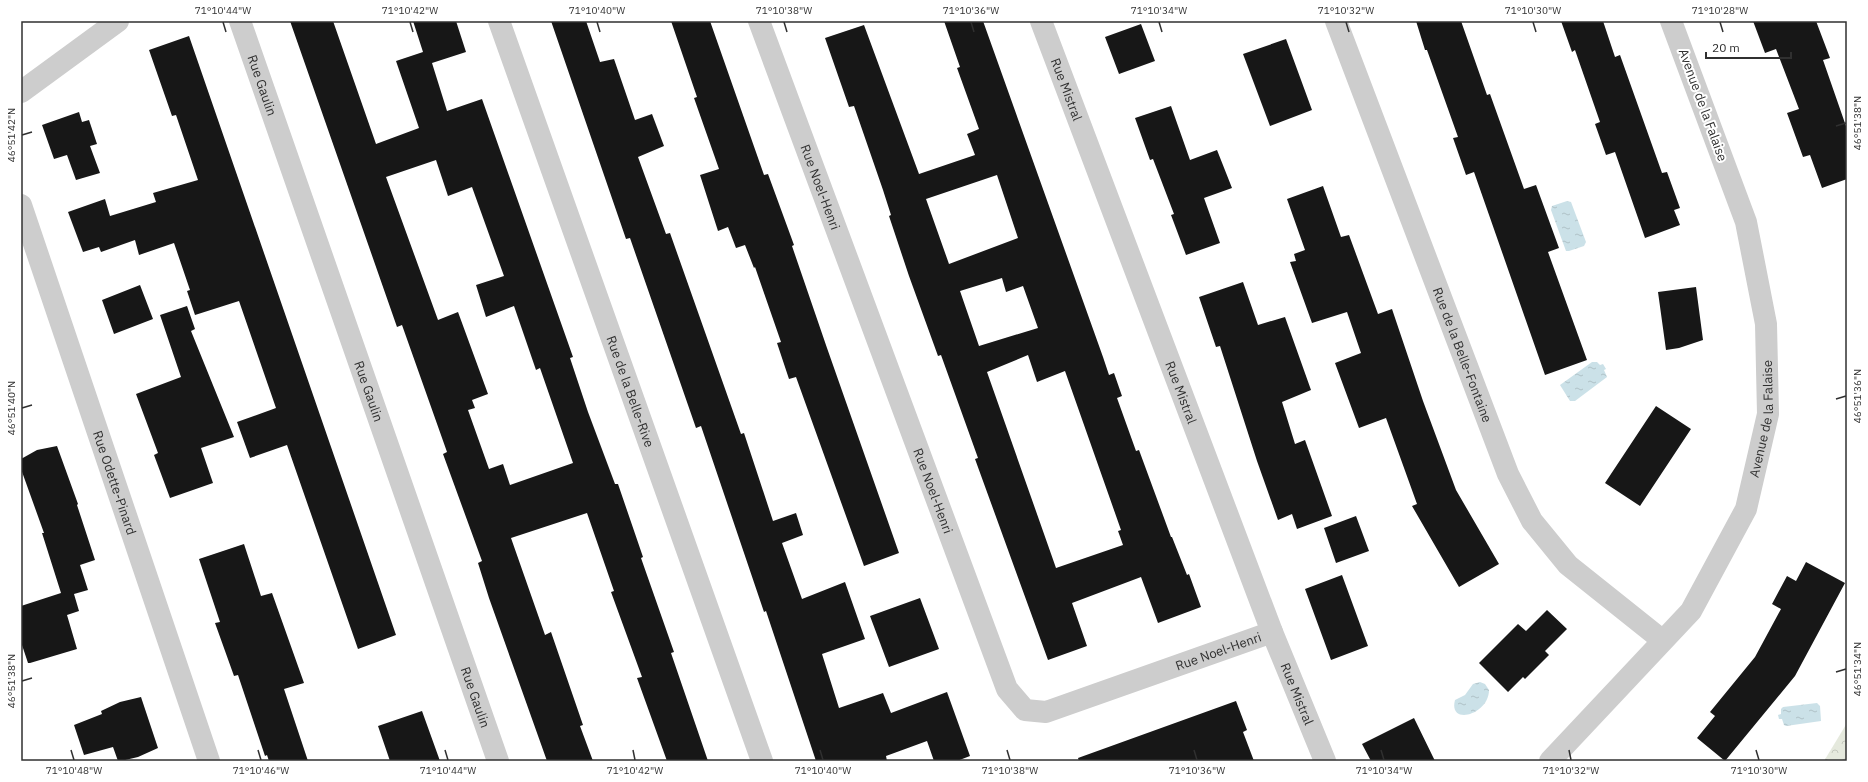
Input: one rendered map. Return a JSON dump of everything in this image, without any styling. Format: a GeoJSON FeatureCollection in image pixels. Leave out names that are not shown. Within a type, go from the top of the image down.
{"type":"FeatureCollection","features":[{"type":"Feature","properties":{"kind":"street"},"geometry":{"type":"LineString","coordinates":[[21,92],[118,21]]}},
{"type":"Feature","properties":{"kind":"street","name":"Rue Gaulin"},"geometry":{"type":"LineString","coordinates":[[240,21],[498,761]]}},
{"type":"Feature","properties":{"kind":"street","name":"Rue de la Belle-Rive"},"geometry":{"type":"LineString","coordinates":[[499,21],[762,761]]}},
{"type":"Feature","properties":{"kind":"street","name":"Rue Noel-Henri"},"geometry":{"type":"LineString","coordinates":[[759,21],[1007,689],[1025,710],[1046,712],[1272,632]]}},
{"type":"Feature","properties":{"kind":"street","name":"Rue Mistral"},"geometry":{"type":"LineString","coordinates":[[1042,21],[1272,632],[1325,761]]}},
{"type":"Feature","properties":{"kind":"street","name":"Rue de la Belle-Fontaine"},"geometry":{"type":"LineString","coordinates":[[1336,21],[1508,474],[1532,521],[1568,565],[1662,640]]}},
{"type":"Feature","properties":{"kind":"street","name":"Avenue de la Falaise"},"geometry":{"type":"LineString","coordinates":[[1550,761],[1662,640],[1691,611],[1746,509],[1768,414],[1766,324],[1746,222],[1671,21]]}},
{"type":"Feature","properties":{"kind":"street","name":"Rue Odette-Pinard"},"geometry":{"type":"LineString","coordinates":[[21,205],[209,761]]}},
{"type":"Feature","properties":{"kind":"green space"},"geometry":{"type":"Polygon","coordinates":[[[1847,723],[1847,761],[1824,761],[1847,723]]]}},
{"type":"Feature","properties":{"kind":"water"},"geometry":{"type":"Polygon","coordinates":[[[1567,201],[1571,202],[1586,242],[1584,246],[1569,251],[1566,251],[1551,210],[1552,206],[1567,201]]]}},
{"type":"Feature","properties":{"kind":"water"},"geometry":{"type":"Polygon","coordinates":[[[1592,362],[1597,362],[1600,365],[1603,364],[1606,369],[1604,370],[1607,377],[1575,401],[1570,401],[1560,385],[1592,362]]]}},
{"type":"Feature","properties":{"kind":"water"},"geometry":{"type":"Polygon","coordinates":[[[1480,682],[1485,684],[1489,690],[1487,699],[1483,706],[1469,714],[1463,715],[1457,713],[1454,708],[1455,700],[1465,695],[1473,684],[1480,682]]]}},
{"type":"Feature","properties":{"kind":"water"},"geometry":{"type":"Polygon","coordinates":[[[1817,703],[1820,706],[1821,721],[1786,726],[1784,725],[1782,719],[1779,719],[1778,715],[1781,714],[1781,709],[1783,707],[1817,703]]]}},
{"type":"Feature","properties":{"kind":"building"},"geometry":{"type":"Polygon","coordinates":[[[290,21],[333,21],[376,144],[419,128],[396,61],[423,52],[413,21],[456,21],[466,52],[432,63],[447,111],[482,99],[573,357],[570,358],[588,412],[615,484],[618,484],[643,557],[641,558],[674,652],[671,653],[708,761],[667,761],[637,678],[642,677],[611,592],[614,591],[587,513],[511,538],[545,635],[551,632],[583,725],[580,726],[593,761],[547,761],[489,598],[478,563],[482,561],[443,454],[447,452],[402,325],[397,327],[290,21]],[[436,160],[386,177],[438,320],[458,312],[488,394],[472,400],[475,408],[468,410],[489,469],[503,464],[510,485],[573,463],[540,368],[536,370],[514,306],[486,317],[476,285],[504,276],[472,187],[448,196],[436,160]]]}},
{"type":"Feature","properties":{"kind":"building"},"geometry":{"type":"Polygon","coordinates":[[[551,21],[586,21],[600,62],[614,59],[635,120],[652,114],[664,146],[638,157],[666,234],[670,233],[741,434],[744,433],[773,521],[796,513],[803,535],[782,543],[802,599],[845,582],[865,639],[822,654],[839,708],[883,693],[891,713],[947,692],[970,756],[957,761],[934,761],[927,741],[886,756],[887,761],[816,761],[766,611],[764,612],[701,426],[696,428],[630,238],[626,239],[551,21]]]}},
{"type":"Feature","properties":{"kind":"building"},"geometry":{"type":"Polygon","coordinates":[[[671,21],[710,21],[764,175],[768,174],[794,245],[792,246],[899,553],[864,566],[796,377],[789,379],[777,343],[781,342],[755,267],[754,268],[745,245],[736,248],[728,227],[718,231],[700,175],[719,169],[694,98],[697,97],[671,21]]]}},
{"type":"Feature","properties":{"kind":"building"},"geometry":{"type":"Polygon","coordinates":[[[944,21],[983,21],[1109,375],[1114,373],[1122,396],[1117,398],[1136,451],[1139,450],[1171,537],[1187,575],[1189,574],[1201,607],[1158,623],[1141,577],[1072,603],[1087,646],[1048,660],[975,459],[978,458],[941,355],[938,356],[909,276],[889,216],[891,215],[883,190],[854,106],[849,107],[825,38],[864,25],[919,174],[975,155],[967,134],[979,129],[957,68],[960,67],[944,21]],[[997,175],[926,199],[949,264],[1018,238],[997,175]],[[1002,278],[960,291],[979,346],[1038,328],[1023,286],[1006,292],[1002,278]],[[1028,355],[987,372],[1056,568],[1123,545],[1118,531],[1121,530],[1065,371],[1037,382],[1028,355]]]}},
{"type":"Feature","properties":{"kind":"building"},"geometry":{"type":"Polygon","coordinates":[[[1416,21],[1461,21],[1487,95],[1490,94],[1524,189],[1536,185],[1559,248],[1548,252],[1587,360],[1545,375],[1474,172],[1466,175],[1453,138],[1458,137],[1427,50],[1425,50],[1416,21]]]}},
{"type":"Feature","properties":{"kind":"building"},"geometry":{"type":"Polygon","coordinates":[[[1561,21],[1603,21],[1615,57],[1620,55],[1662,173],[1667,172],[1680,208],[1674,210],[1680,225],[1645,238],[1615,152],[1606,155],[1595,124],[1600,122],[1575,50],[1572,52],[1561,21]]]}},
{"type":"Feature","properties":{"kind":"building"},"geometry":{"type":"Polygon","coordinates":[[[1753,21],[1816,21],[1830,58],[1823,60],[1847,129],[1847,179],[1822,188],[1810,155],[1803,157],[1787,113],[1799,109],[1776,49],[1765,53],[1753,21]]]}},
{"type":"Feature","properties":{"kind":"building"},"geometry":{"type":"Polygon","coordinates":[[[1141,24],[1155,61],[1119,74],[1105,37],[1141,24]]]}},
{"type":"Feature","properties":{"kind":"building"},"geometry":{"type":"Polygon","coordinates":[[[189,36],[396,635],[358,649],[287,445],[250,458],[237,422],[276,408],[239,301],[195,315],[187,291],[190,290],[174,243],[139,255],[135,240],[101,252],[99,247],[83,252],[68,212],[105,199],[110,216],[156,202],[153,193],[198,180],[176,115],[172,116],[149,50],[189,36]]]}},
{"type":"Feature","properties":{"kind":"building"},"geometry":{"type":"Polygon","coordinates":[[[1286,39],[1312,110],[1270,126],[1243,54],[1286,39]]]}},
{"type":"Feature","properties":{"kind":"building"},"geometry":{"type":"Polygon","coordinates":[[[1171,106],[1190,160],[1217,150],[1232,188],[1204,198],[1220,243],[1186,255],[1171,215],[1174,214],[1153,159],[1150,160],[1135,118],[1171,106]]]}},
{"type":"Feature","properties":{"kind":"building"},"geometry":{"type":"Polygon","coordinates":[[[79,112],[82,122],[89,120],[97,144],[90,146],[100,173],[76,180],[67,155],[54,159],[42,125],[79,112]]]}},
{"type":"Feature","properties":{"kind":"building"},"geometry":{"type":"Polygon","coordinates":[[[1323,186],[1341,237],[1349,235],[1378,314],[1392,309],[1423,401],[1456,490],[1499,564],[1459,587],[1412,506],[1417,504],[1386,418],[1359,428],[1335,363],[1361,353],[1347,312],[1312,323],[1290,262],[1296,261],[1294,254],[1305,250],[1287,199],[1323,186]]]}},
{"type":"Feature","properties":{"kind":"building"},"geometry":{"type":"Polygon","coordinates":[[[1243,282],[1258,325],[1285,317],[1311,390],[1282,402],[1295,444],[1305,440],[1332,516],[1297,529],[1292,514],[1278,520],[1257,461],[1220,346],[1216,347],[1199,297],[1243,282]]]}},
{"type":"Feature","properties":{"kind":"building"},"geometry":{"type":"Polygon","coordinates":[[[140,285],[153,319],[114,334],[102,300],[140,285]]]}},
{"type":"Feature","properties":{"kind":"building"},"geometry":{"type":"Polygon","coordinates":[[[1696,287],[1703,340],[1679,348],[1666,350],[1658,292],[1696,287]]]}},
{"type":"Feature","properties":{"kind":"building"},"geometry":{"type":"Polygon","coordinates":[[[187,306],[195,329],[191,331],[234,437],[201,448],[213,483],[170,498],[154,455],[158,453],[136,394],[181,377],[160,315],[187,306]]]}},
{"type":"Feature","properties":{"kind":"building"},"geometry":{"type":"Polygon","coordinates":[[[1656,406],[1691,429],[1640,506],[1605,483],[1656,406]]]}},
{"type":"Feature","properties":{"kind":"building"},"geometry":{"type":"Polygon","coordinates":[[[57,446],[78,504],[77,505],[95,560],[80,565],[88,590],[74,594],[79,611],[67,615],[77,649],[28,663],[21,642],[21,606],[61,593],[42,533],[44,533],[21,469],[21,459],[37,450],[57,446]]]}},
{"type":"Feature","properties":{"kind":"building"},"geometry":{"type":"Polygon","coordinates":[[[1356,516],[1369,551],[1336,563],[1324,528],[1356,516]]]}},
{"type":"Feature","properties":{"kind":"building"},"geometry":{"type":"Polygon","coordinates":[[[244,544],[261,596],[272,593],[304,683],[284,689],[308,761],[269,761],[267,755],[265,756],[238,675],[234,676],[215,623],[220,622],[199,559],[244,544]]]}},
{"type":"Feature","properties":{"kind":"building"},"geometry":{"type":"Polygon","coordinates":[[[1806,562],[1845,583],[1795,676],[1725,761],[1697,738],[1715,716],[1710,712],[1755,657],[1781,609],[1772,604],[1787,576],[1796,581],[1806,562]]]}},
{"type":"Feature","properties":{"kind":"building"},"geometry":{"type":"Polygon","coordinates":[[[1342,575],[1368,646],[1331,660],[1305,589],[1342,575]]]}},
{"type":"Feature","properties":{"kind":"building"},"geometry":{"type":"Polygon","coordinates":[[[920,598],[939,649],[889,667],[870,616],[920,598]]]}},
{"type":"Feature","properties":{"kind":"building"},"geometry":{"type":"Polygon","coordinates":[[[1547,610],[1567,629],[1545,651],[1549,655],[1525,679],[1523,677],[1508,692],[1479,663],[1518,624],[1526,631],[1547,610]]]}},
{"type":"Feature","properties":{"kind":"building"},"geometry":{"type":"Polygon","coordinates":[[[141,697],[158,748],[138,757],[121,761],[118,761],[113,747],[84,755],[74,725],[102,714],[101,711],[120,702],[141,697]]]}},
{"type":"Feature","properties":{"kind":"building"},"geometry":{"type":"Polygon","coordinates":[[[1236,701],[1247,730],[1243,732],[1254,761],[1079,761],[1078,758],[1236,701]]]}},
{"type":"Feature","properties":{"kind":"building"},"geometry":{"type":"Polygon","coordinates":[[[422,711],[440,761],[390,761],[378,726],[422,711]]]}},
{"type":"Feature","properties":{"kind":"building"},"geometry":{"type":"Polygon","coordinates":[[[1414,718],[1435,761],[1371,761],[1362,744],[1414,718]]]}}]}
